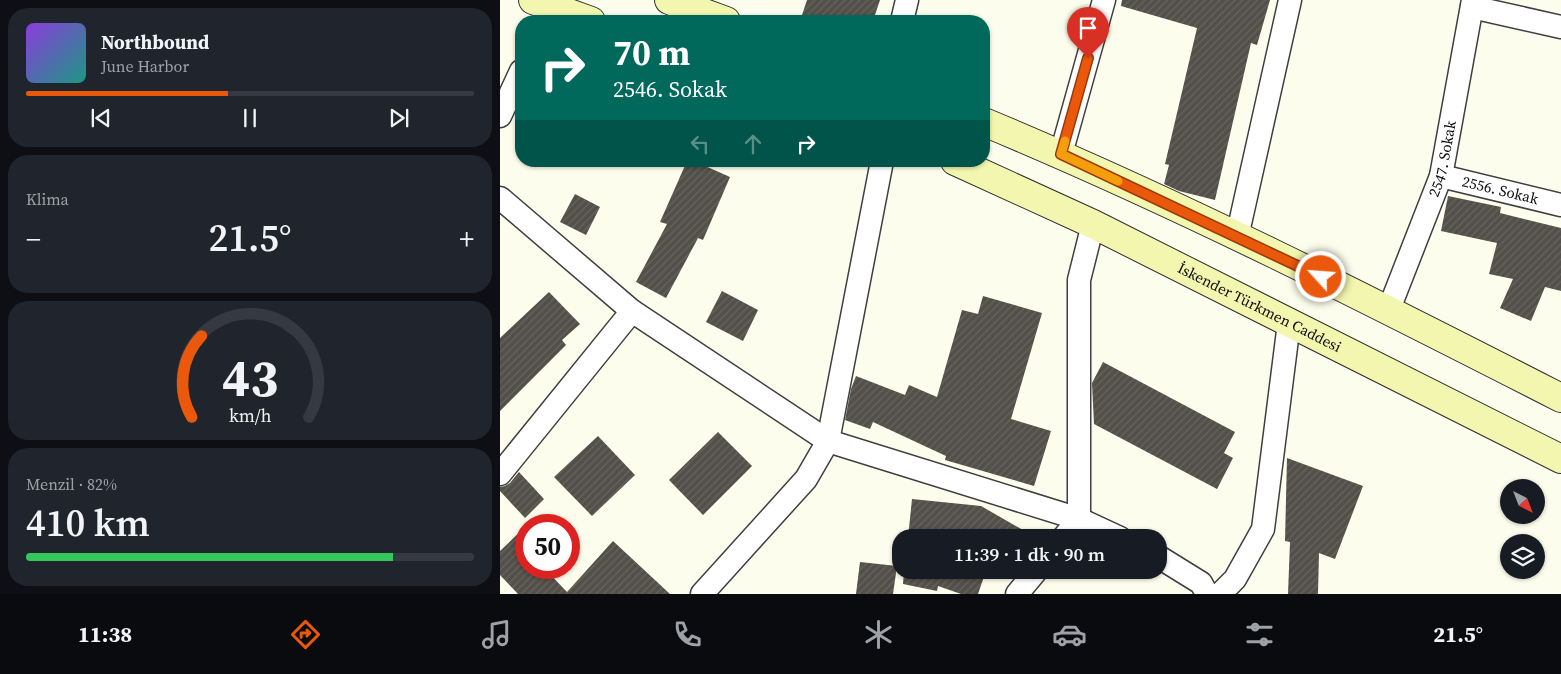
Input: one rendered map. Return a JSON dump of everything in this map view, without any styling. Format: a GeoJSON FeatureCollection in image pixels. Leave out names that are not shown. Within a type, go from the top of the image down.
{"type":"FeatureCollection","features":[{"type":"Feature","properties":{"kind":"main road"},"geometry":{"type":"LineString","coordinates":[[669,0],[710,15]]}},
{"type":"Feature","properties":{"kind":"main road"},"geometry":{"type":"LineString","coordinates":[[546,7],[572,15]]}},
{"type":"Feature","properties":{"kind":"main road"},"geometry":{"type":"LineString","coordinates":[[990,124],[1061,154],[1237,237],[1388,310],[1561,398]]}},
{"type":"Feature","properties":{"kind":"main road","name":"İskender Türkmen Caddesi"},"geometry":{"type":"LineString","coordinates":[[968,167],[1093,224],[1561,459]]}},
{"type":"Feature","properties":{"kind":"street"},"geometry":{"type":"LineString","coordinates":[[903,15],[907,0]]}},
{"type":"Feature","properties":{"kind":"street"},"geometry":{"type":"LineString","coordinates":[[1061,154],[1104,0]]}},
{"type":"Feature","properties":{"kind":"street"},"geometry":{"type":"LineString","coordinates":[[1237,237],[1290,0]]}},
{"type":"Feature","properties":{"kind":"street"},"geometry":{"type":"LineString","coordinates":[[1472,3],[1561,27]]}},
{"type":"Feature","properties":{"kind":"street","name":"2547. Sokak"},"geometry":{"type":"LineString","coordinates":[[1388,310],[1441,176],[1472,3]]}},
{"type":"Feature","properties":{"kind":"street"},"geometry":{"type":"LineString","coordinates":[[500,116],[515,84]]}},
{"type":"Feature","properties":{"kind":"street"},"geometry":{"type":"LineString","coordinates":[[702,594],[806,480],[828,441],[881,167]]}},
{"type":"Feature","properties":{"kind":"street","name":"2556. Sokak"},"geometry":{"type":"LineString","coordinates":[[1441,176],[1561,205]]}},
{"type":"Feature","properties":{"kind":"street"},"geometry":{"type":"LineString","coordinates":[[500,198],[632,311],[828,441],[1078,519],[1100,529]]}},
{"type":"Feature","properties":{"kind":"street"},"geometry":{"type":"LineString","coordinates":[[1071,529],[1078,519],[1079,280],[1093,224]]}},
{"type":"Feature","properties":{"kind":"street"},"geometry":{"type":"LineString","coordinates":[[500,474],[632,311]]}},
{"type":"Feature","properties":{"kind":"street"},"geometry":{"type":"LineString","coordinates":[[1220,594],[1236,579],[1263,529],[1289,323]]}},
{"type":"Feature","properties":{"kind":"street"},"geometry":{"type":"LineString","coordinates":[[1167,562],[1202,583],[1207,594]]}},
{"type":"Feature","properties":{"kind":"street"},"geometry":{"type":"LineString","coordinates":[[1017,594],[1030,579]]}},
{"type":"Feature","properties":{"kind":"building"},"geometry":{"type":"Polygon","coordinates":[[[807,0],[880,0],[875,15],[802,15],[807,0]]]}},
{"type":"Feature","properties":{"kind":"building"},"geometry":{"type":"Polygon","coordinates":[[[1122,0],[1270,0],[1257,45],[1251,43],[1215,200],[1179,191],[1164,184],[1169,165],[1165,164],[1197,28],[1121,6],[1122,0]]]}},
{"type":"Feature","properties":{"kind":"building"},"geometry":{"type":"Polygon","coordinates":[[[684,167],[708,167],[730,177],[703,240],[698,238],[666,298],[636,282],[667,224],[660,222],[684,167]]]}},
{"type":"Feature","properties":{"kind":"building"},"geometry":{"type":"Polygon","coordinates":[[[575,194],[600,207],[586,235],[560,222],[575,194]]]}},
{"type":"Feature","properties":{"kind":"building"},"geometry":{"type":"Polygon","coordinates":[[[1448,196],[1501,207],[1500,213],[1561,228],[1561,291],[1545,287],[1531,321],[1500,308],[1513,279],[1489,274],[1497,243],[1441,231],[1448,196]]]}},
{"type":"Feature","properties":{"kind":"building"},"geometry":{"type":"Polygon","coordinates":[[[722,291],[758,310],[743,341],[706,322],[722,291]]]}},
{"type":"Feature","properties":{"kind":"building"},"geometry":{"type":"Polygon","coordinates":[[[549,292],[580,324],[562,340],[566,345],[500,411],[500,338],[549,292]]]}},
{"type":"Feature","properties":{"kind":"building"},"geometry":{"type":"Polygon","coordinates":[[[983,296],[1042,313],[1011,419],[1051,431],[1034,486],[945,460],[946,456],[873,422],[870,429],[845,420],[851,389],[856,376],[905,395],[909,385],[937,397],[962,310],[978,314],[983,296]]]}},
{"type":"Feature","properties":{"kind":"building"},"geometry":{"type":"Polygon","coordinates":[[[1103,362],[1235,432],[1224,453],[1233,458],[1217,489],[1094,424],[1092,383],[1103,362]]]}},
{"type":"Feature","properties":{"kind":"building"},"geometry":{"type":"Polygon","coordinates":[[[718,432],[752,466],[703,515],[669,480],[718,432]]]}},
{"type":"Feature","properties":{"kind":"building"},"geometry":{"type":"Polygon","coordinates":[[[598,436],[635,475],[592,516],[554,477],[598,436]]]}},
{"type":"Feature","properties":{"kind":"building"},"geometry":{"type":"Polygon","coordinates":[[[1287,458],[1363,486],[1335,559],[1319,553],[1318,594],[1288,594],[1290,542],[1285,541],[1287,458]]]}},
{"type":"Feature","properties":{"kind":"building"},"geometry":{"type":"Polygon","coordinates":[[[519,472],[544,499],[529,514],[521,514],[500,491],[500,487],[510,483],[519,472]]]}},
{"type":"Feature","properties":{"kind":"building"},"geometry":{"type":"Polygon","coordinates":[[[912,499],[981,506],[1021,529],[909,529],[912,499]]]}},
{"type":"Feature","properties":{"kind":"building"},"geometry":{"type":"Polygon","coordinates":[[[515,537],[515,579],[555,579],[567,592],[613,541],[670,594],[518,594],[500,575],[500,551],[515,537]]]}},
{"type":"Feature","properties":{"kind":"building"},"geometry":{"type":"Polygon","coordinates":[[[860,562],[892,565],[892,579],[895,579],[893,594],[856,594],[860,562]]]}},
{"type":"Feature","properties":{"kind":"building"},"geometry":{"type":"Polygon","coordinates":[[[903,579],[983,579],[978,594],[961,594],[938,586],[937,591],[903,584],[903,579]]]}},
{"type":"Feature","properties":{"kind":"slow traffic"},"geometry":{"type":"LineString","coordinates":[[1065,141],[1061,154],[1118,181]]}},
{"type":"Feature","properties":{"kind":"route"},"geometry":{"type":"LineString","coordinates":[[1088,58],[1061,154],[1321,277]]}}]}
